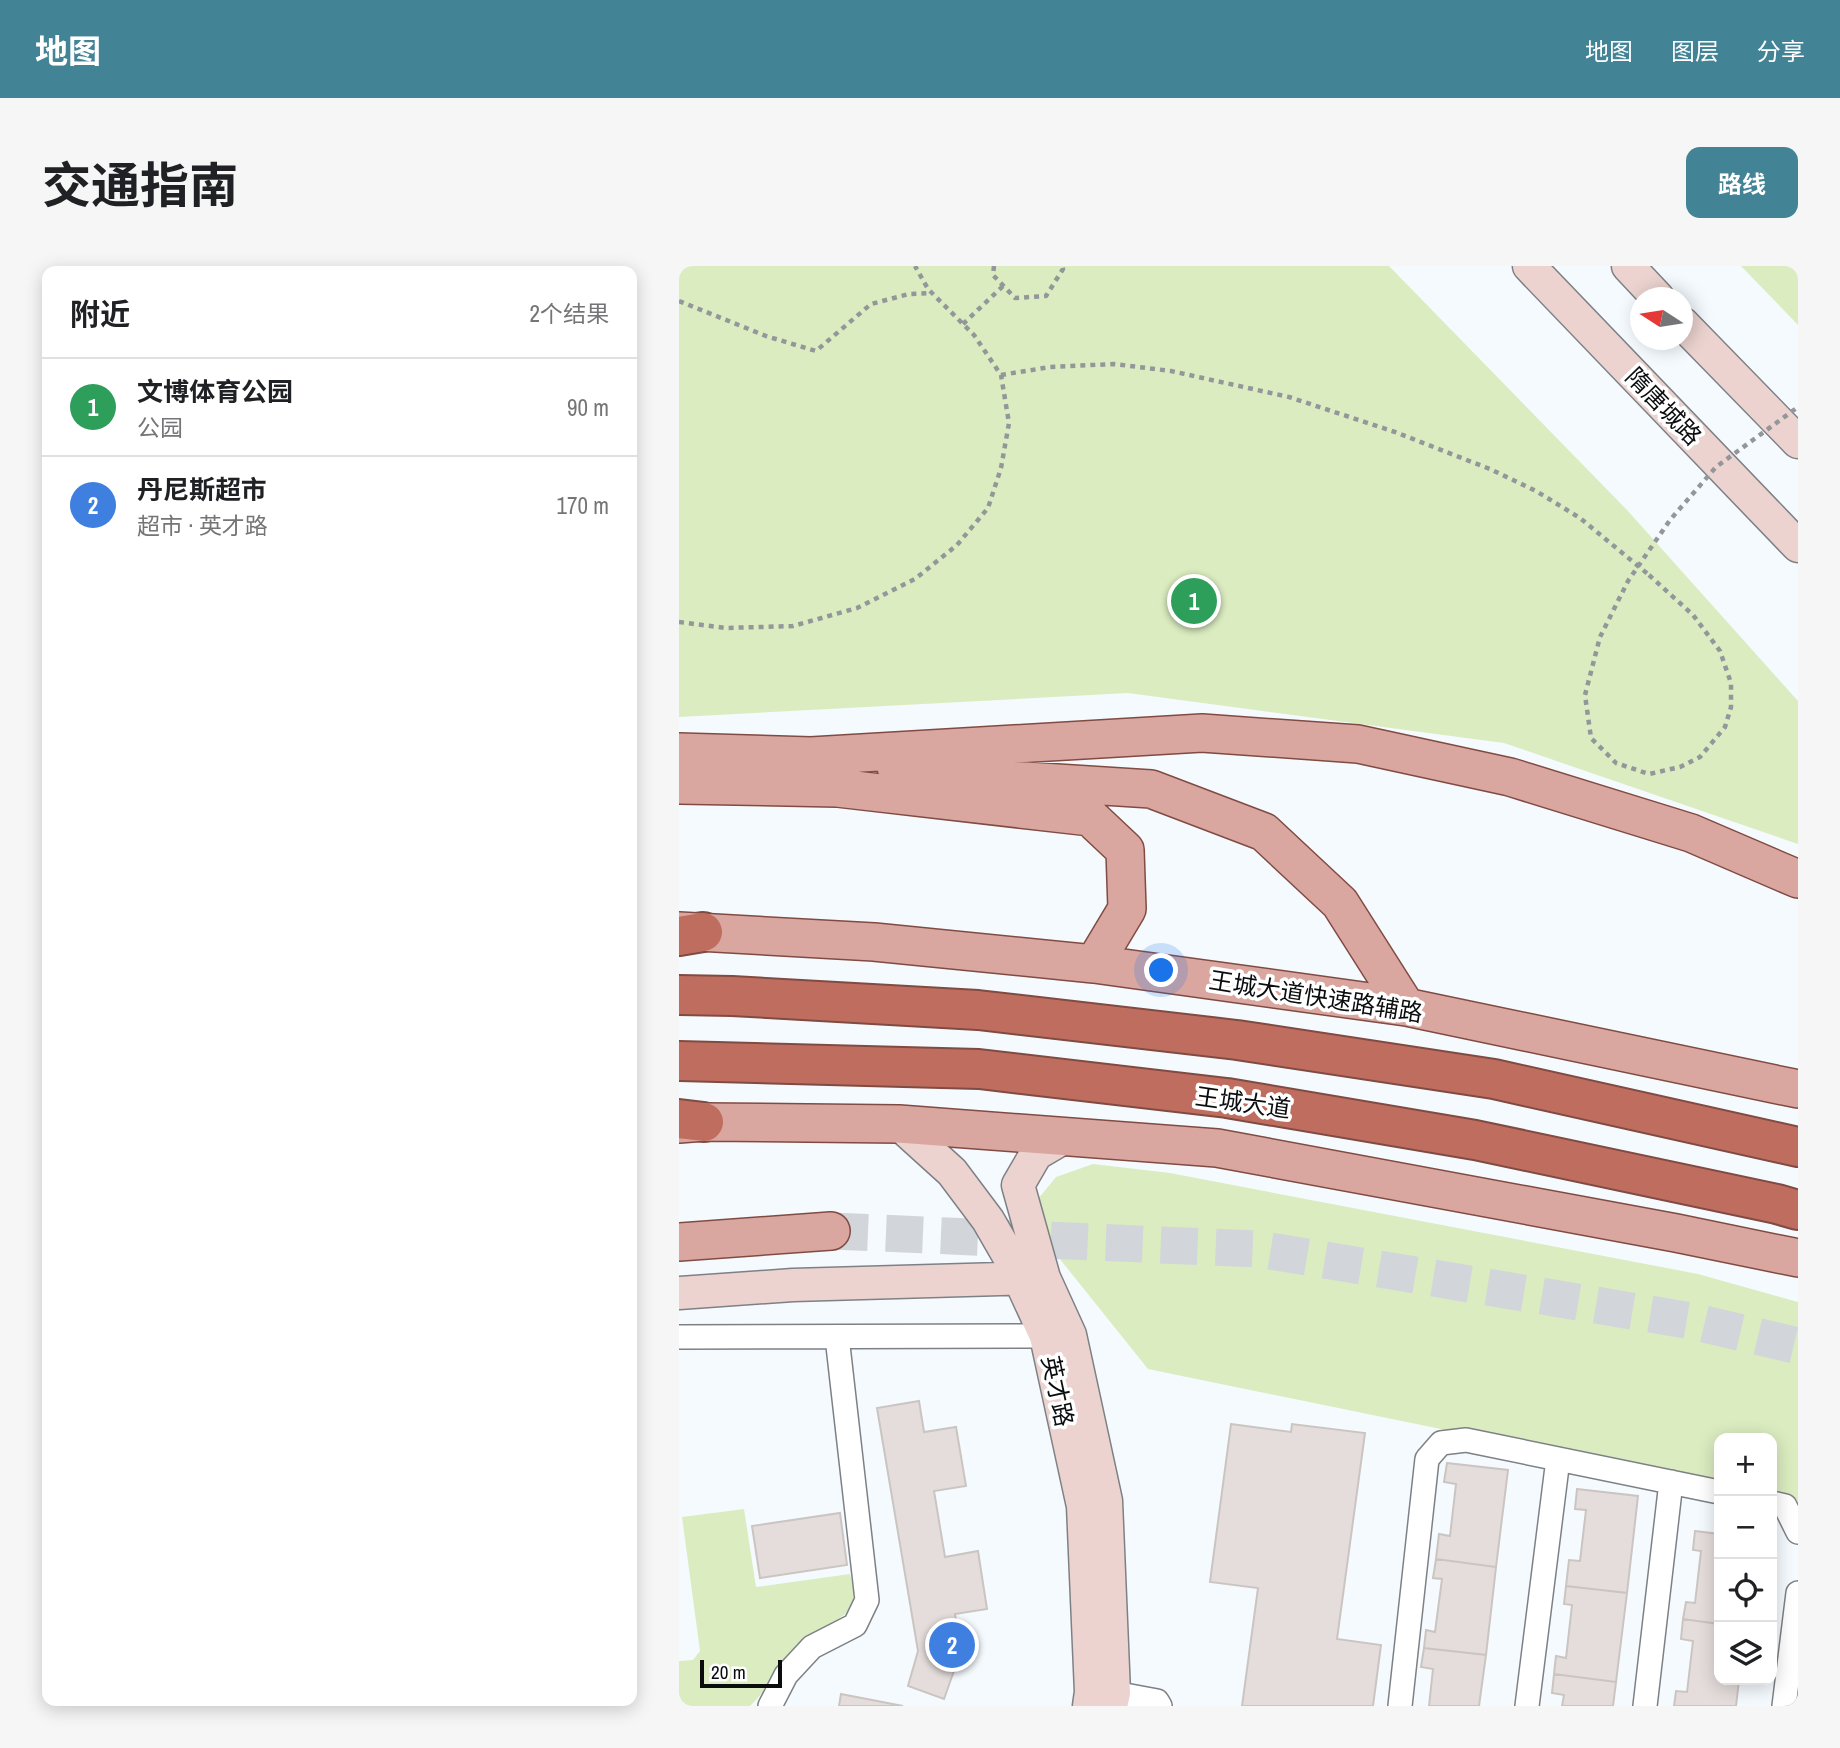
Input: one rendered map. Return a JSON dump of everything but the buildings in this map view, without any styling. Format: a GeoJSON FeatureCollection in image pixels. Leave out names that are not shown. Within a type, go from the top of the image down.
{"type":"FeatureCollection","features":[{"type":"Feature","properties":{"kind":"highway"},"geometry":{"type":"LineString","coordinates":[[679,995],[978,1010],[1237,1040],[1494,1079],[1798,1147]]}},
{"type":"Feature","properties":{"kind":"highway","name":"王城大道"},"geometry":{"type":"LineString","coordinates":[[679,1061],[979,1069],[1227,1098],[1475,1140],[1777,1203],[1798,1210]]}},
{"type":"Feature","properties":{"kind":"main road","name":"隋唐城路"},"geometry":{"type":"LineString","coordinates":[[1529,266],[1798,546]]}},
{"type":"Feature","properties":{"kind":"main road"},"geometry":{"type":"LineString","coordinates":[[1628,266],[1648,287]]}},
{"type":"Feature","properties":{"kind":"main road"},"geometry":{"type":"LineString","coordinates":[[1693,334],[1798,442]]}},
{"type":"Feature","properties":{"kind":"main road"},"geometry":{"type":"LineString","coordinates":[[679,752],[811,756],[1202,733],[1358,744],[1523,781],[1691,833],[1798,879]]}},
{"type":"Feature","properties":{"kind":"main road"},"geometry":{"type":"LineString","coordinates":[[811,756],[995,779],[1151,789],[1264,832],[1340,902],[1406,1007]]}},
{"type":"Feature","properties":{"kind":"main road"},"geometry":{"type":"LineString","coordinates":[[679,785],[837,788],[1090,817],[1125,850],[1127,909],[1094,964]]}},
{"type":"Feature","properties":{"kind":"main road","name":"王城大道快速路辅路"},"geometry":{"type":"LineString","coordinates":[[687,933],[874,942],[1094,964],[1406,1007],[1798,1089]]}},
{"type":"Feature","properties":{"kind":"main road"},"geometry":{"type":"LineString","coordinates":[[687,1122],[899,1124],[1217,1149],[1662,1230],[1798,1258]]}},
{"type":"Feature","properties":{"kind":"main road","name":"英才路"},"geometry":{"type":"LineString","coordinates":[[899,1124],[952,1172],[988,1220],[1011,1260],[1031,1278],[1058,1336],[1083,1506],[1091,1692],[1104,1702]]}},
{"type":"Feature","properties":{"kind":"main road"},"geometry":{"type":"LineString","coordinates":[[679,1293],[793,1284],[1031,1278],[1018,1185],[1036,1154],[1065,1137]]}},
{"type":"Feature","properties":{"kind":"main road"},"geometry":{"type":"LineString","coordinates":[[679,1242],[831,1231]]}},
{"type":"Feature","properties":{"kind":"street"},"geometry":{"type":"LineString","coordinates":[[679,1337],[1058,1336]]}},
{"type":"Feature","properties":{"kind":"street"},"geometry":{"type":"LineString","coordinates":[[770,1706],[786,1675],[812,1647],[855,1625],[867,1600],[837,1337]]}},
{"type":"Feature","properties":{"kind":"street"},"geometry":{"type":"LineString","coordinates":[[1400,1706],[1427,1460],[1441,1443],[1466,1440],[1714,1491]]}},
{"type":"Feature","properties":{"kind":"street"},"geometry":{"type":"LineString","coordinates":[[1527,1706],[1558,1459]]}},
{"type":"Feature","properties":{"kind":"street"},"geometry":{"type":"LineString","coordinates":[[1645,1706],[1671,1482]]}},
{"type":"Feature","properties":{"kind":"street"},"geometry":{"type":"LineString","coordinates":[[1777,1504],[1786,1506],[1798,1532]]}},
{"type":"Feature","properties":{"kind":"street"},"geometry":{"type":"LineString","coordinates":[[1784,1706],[1798,1593]]}},
{"type":"Feature","properties":{"kind":"street"},"geometry":{"type":"LineString","coordinates":[[1104,1702],[1157,1701],[1160,1706]]}},
{"type":"Feature","properties":{"kind":"path"},"geometry":{"type":"LineString","coordinates":[[679,622],[726,628],[793,626],[857,608],[915,579],[957,545],[988,508],[1001,468],[1009,423],[1001,375],[974,335],[932,293],[915,266]]}},
{"type":"Feature","properties":{"kind":"path"},"geometry":{"type":"LineString","coordinates":[[994,266],[993,275],[1015,298],[1046,296],[1063,270],[1062,266]]}},
{"type":"Feature","properties":{"kind":"path"},"geometry":{"type":"LineString","coordinates":[[963,324],[1003,286]]}},
{"type":"Feature","properties":{"kind":"path"},"geometry":{"type":"LineString","coordinates":[[679,301],[766,335],[816,351],[871,303],[909,294],[932,293]]}},
{"type":"Feature","properties":{"kind":"path"},"geometry":{"type":"LineString","coordinates":[[1001,375],[1050,367],[1114,364],[1171,371],[1289,397],[1395,432],[1490,469],[1536,491],[1580,518],[1649,575],[1693,615],[1720,651],[1731,683],[1731,707],[1725,727],[1700,757],[1680,767],[1649,774],[1616,763],[1591,738],[1585,695],[1600,637],[1628,581],[1670,520],[1716,467],[1798,407]]}},
{"type":"Feature","properties":{"kind":"green space"},"geometry":{"type":"Polygon","coordinates":[[[679,266],[1389,266],[1627,510],[1798,701],[1798,844],[1504,743],[1128,693],[679,717],[679,266]]]}},
{"type":"Feature","properties":{"kind":"green space"},"geometry":{"type":"Polygon","coordinates":[[[1741,266],[1798,266],[1798,325],[1741,266]]]}},
{"type":"Feature","properties":{"kind":"green space"},"geometry":{"type":"Polygon","coordinates":[[[1093,1164],[1170,1173],[1698,1274],[1798,1302],[1798,1502],[1777,1498],[1777,1433],[1714,1433],[1714,1485],[1148,1369],[1039,1233],[1034,1204],[1056,1177],[1093,1164]]]}},
{"type":"Feature","properties":{"kind":"green space"},"geometry":{"type":"Polygon","coordinates":[[[744,1509],[756,1587],[850,1574],[853,1602],[844,1615],[802,1641],[790,1652],[763,1692],[750,1706],[679,1706],[679,1661],[693,1660],[700,1651],[682,1517],[744,1509]]]}},
{"type":"Feature","properties":{"kind":"tunnel"},"geometry":{"type":"LineString","coordinates":[[831,1231],[1258,1249],[1692,1321],[1798,1346]]}},
{"type":"Feature","properties":{"kind":"place","name":"文博体育公园"},"geometry":{"type":"Point","coordinates":[1194,601]}},
{"type":"Feature","properties":{"kind":"place","name":"丹尼斯超市"},"geometry":{"type":"Point","coordinates":[952,1645]}}]}
